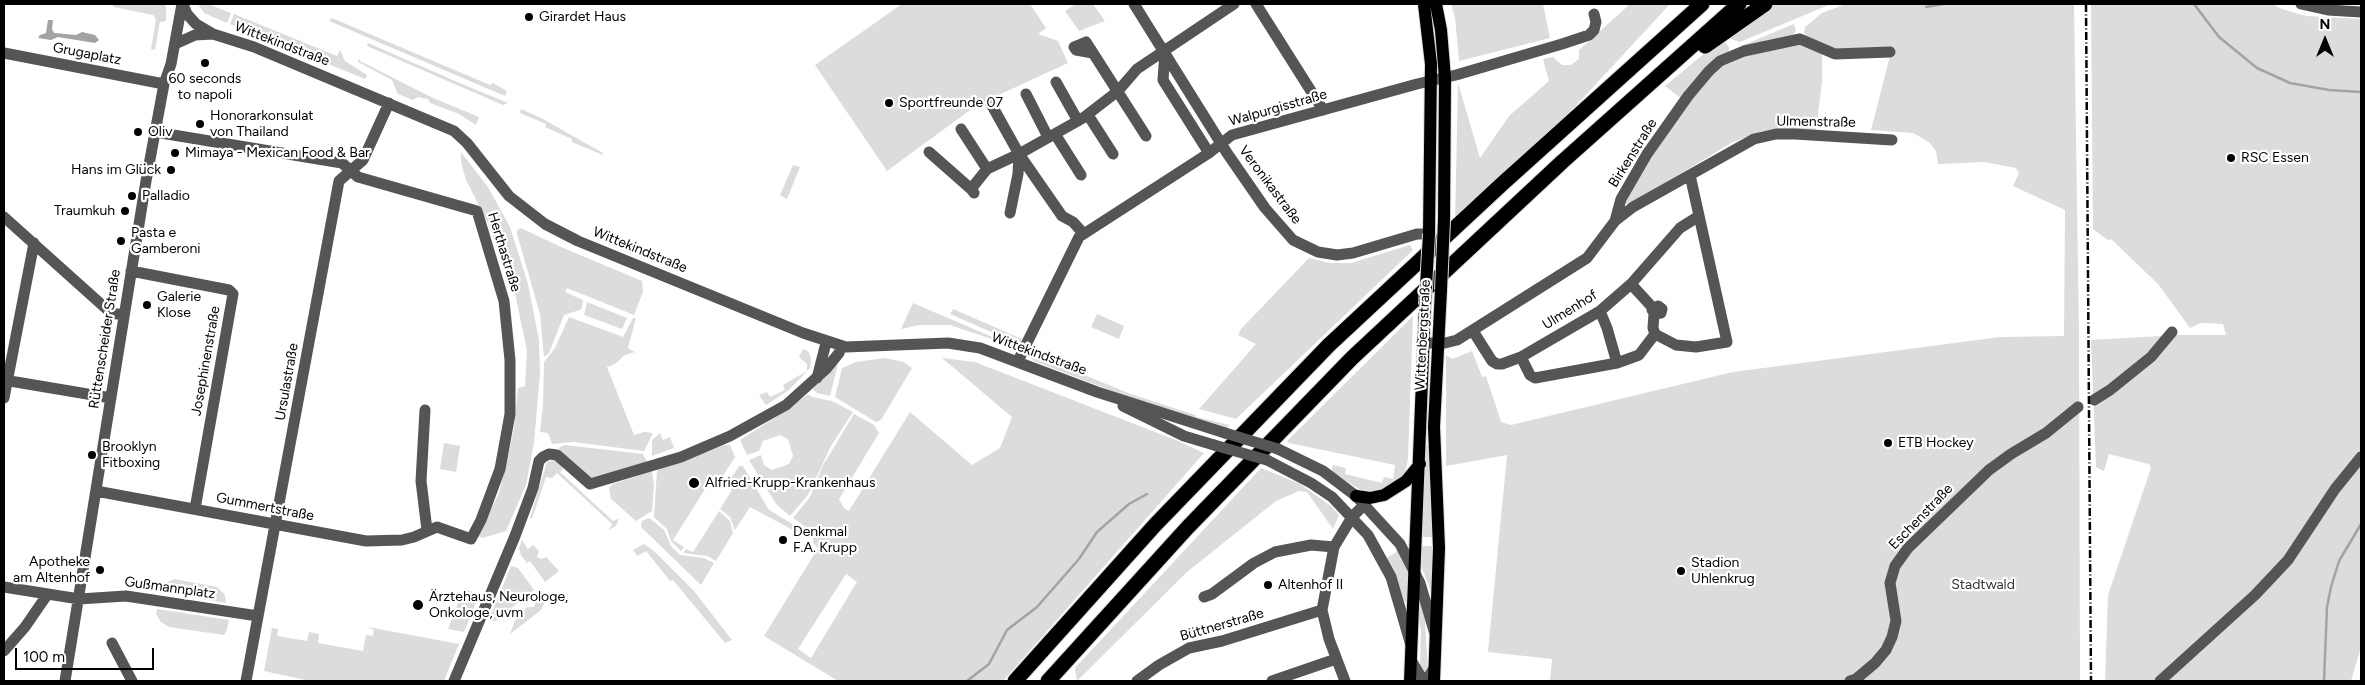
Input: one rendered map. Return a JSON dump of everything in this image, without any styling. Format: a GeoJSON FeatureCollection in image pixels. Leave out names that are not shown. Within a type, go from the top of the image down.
{"type":"FeatureCollection","features":[{"type":"Feature","properties":{"kind":"highway"},"geometry":{"type":"LineString","coordinates":[[1015,681],[1155,524],[1329,345],[1502,184],[1702,4]]}},
{"type":"Feature","properties":{"kind":"highway"},"geometry":{"type":"LineString","coordinates":[[1048,681],[1175,540],[1325,386],[1488,230],[1739,4]]}},
{"type":"Feature","properties":{"kind":"highway"},"geometry":{"type":"LineString","coordinates":[[1652,81],[1680,66],[1726,30],[1765,4]]}},
{"type":"Feature","properties":{"kind":"main road","name":"Wittenbergstraße"},"geometry":{"type":"LineString","coordinates":[[1410,681],[1420,464],[1422,343],[1429,234],[1431,57],[1424,4]]}},
{"type":"Feature","properties":{"kind":"main road","name":"Wittenbergstraße"},"geometry":{"type":"LineString","coordinates":[[1436,4],[1441,30],[1444,78],[1444,220],[1434,427],[1439,548],[1435,635],[1437,677]]}},
{"type":"Feature","properties":{"kind":"main road"},"geometry":{"type":"LineString","coordinates":[[1360,500],[1384,495],[1406,481],[1420,464]]}},
{"type":"Feature","properties":{"kind":"street","name":"Wittekindstraße"},"geometry":{"type":"LineString","coordinates":[[182,4],[187,14],[196,24],[213,34],[254,47],[441,125],[457,134],[467,143],[509,196],[545,224],[578,240],[826,343],[841,346],[878,348],[952,344],[980,348],[1097,392],[1278,449],[1323,471],[1360,500],[1400,544],[1415,571],[1425,597],[1435,635]]}},
{"type":"Feature","properties":{"kind":"street","name":"Rüttenscheider Straße"},"geometry":{"type":"LineString","coordinates":[[65,681],[155,132],[182,4]]}},
{"type":"Feature","properties":{"kind":"street","name":"Veronikastraße"},"geometry":{"type":"LineString","coordinates":[[1134,4],[1220,143],[1282,228],[1293,240],[1318,252],[1336,255],[1353,253],[1416,234],[1429,234]]}},
{"type":"Feature","properties":{"kind":"street"},"geometry":{"type":"LineString","coordinates":[[929,152],[973,191],[987,169],[1083,118],[1118,91],[1137,69],[1234,4]]}},
{"type":"Feature","properties":{"kind":"street"},"geometry":{"type":"LineString","coordinates":[[1256,4],[1323,110]]}},
{"type":"Feature","properties":{"kind":"street"},"geometry":{"type":"LineString","coordinates":[[2302,4],[2328,10],[2361,12]]}},
{"type":"Feature","properties":{"kind":"street","name":"Walpurgisstraße"},"geometry":{"type":"LineString","coordinates":[[1018,361],[1072,250],[1083,233],[1209,153],[1232,134],[1444,78],[1589,35],[1595,30],[1594,14]]}},
{"type":"Feature","properties":{"kind":"street","name":"Wittekindstraße"},"geometry":{"type":"LineString","coordinates":[[175,44],[191,36],[213,34]]}},
{"type":"Feature","properties":{"kind":"street","name":"Birkenstraße"},"geometry":{"type":"LineString","coordinates":[[1422,343],[1437,344],[1457,340],[1586,258],[1615,222],[1621,199],[1638,168],[1688,96],[1709,71],[1725,58],[1744,50],[1800,39],[1835,54],[1890,52]]}},
{"type":"Feature","properties":{"kind":"street"},"geometry":{"type":"LineString","coordinates":[[1165,52],[1163,80],[1209,153]]}},
{"type":"Feature","properties":{"kind":"street","name":"Grugaplatz"},"geometry":{"type":"LineString","coordinates":[[4,53],[164,84]]}},
{"type":"Feature","properties":{"kind":"street"},"geometry":{"type":"LineString","coordinates":[[1092,53],[1146,136]]}},
{"type":"Feature","properties":{"kind":"street"},"geometry":{"type":"LineString","coordinates":[[1056,82],[1113,154]]}},
{"type":"Feature","properties":{"kind":"street"},"geometry":{"type":"LineString","coordinates":[[1026,94],[1052,135],[1081,175]]}},
{"type":"Feature","properties":{"kind":"street"},"geometry":{"type":"LineString","coordinates":[[990,102],[1018,154],[1062,216],[1073,222],[1083,233]]}},
{"type":"Feature","properties":{"kind":"street","name":"Ursulastraße"},"geometry":{"type":"LineString","coordinates":[[246,681],[339,181],[363,160],[389,103]]}},
{"type":"Feature","properties":{"kind":"street"},"geometry":{"type":"LineString","coordinates":[[961,129],[987,169]]}},
{"type":"Feature","properties":{"kind":"street","name":"Herthastraße"},"geometry":{"type":"LineString","coordinates":[[155,132],[342,162],[362,178],[477,211],[504,301],[510,360],[510,414],[500,469],[481,520],[471,539]]}},
{"type":"Feature","properties":{"kind":"street","name":"Ulmenstraße"},"geometry":{"type":"LineString","coordinates":[[1615,222],[1633,207],[1754,139],[1776,134],[1795,134],[1892,140]]}},
{"type":"Feature","properties":{"kind":"street"},"geometry":{"type":"LineString","coordinates":[[1010,213],[1018,174],[1018,154]]}},
{"type":"Feature","properties":{"kind":"street"},"geometry":{"type":"LineString","coordinates":[[1631,284],[1653,312],[1655,334],[1676,345],[1696,347],[1727,342],[1690,175]]}},
{"type":"Feature","properties":{"kind":"street","name":"Ulmenhof"},"geometry":{"type":"LineString","coordinates":[[1473,330],[1492,361],[1497,364],[1521,358],[1600,311],[1631,284],[1680,228],[1699,216]]}},
{"type":"Feature","properties":{"kind":"street"},"geometry":{"type":"LineString","coordinates":[[4,217],[111,313],[124,315]]}},
{"type":"Feature","properties":{"kind":"street"},"geometry":{"type":"LineString","coordinates":[[4,398],[5,381],[34,242]]}},
{"type":"Feature","properties":{"kind":"street","name":"Josephinenstraße"},"geometry":{"type":"LineString","coordinates":[[131,271],[229,290],[233,294],[195,509]]}},
{"type":"Feature","properties":{"kind":"street"},"geometry":{"type":"LineString","coordinates":[[1600,311],[1607,328],[1616,363]]}},
{"type":"Feature","properties":{"kind":"street"},"geometry":{"type":"LineString","coordinates":[[2094,400],[2110,390],[2151,357],[2172,332]]}},
{"type":"Feature","properties":{"kind":"street"},"geometry":{"type":"LineString","coordinates":[[1521,358],[1530,375],[1535,378],[1616,363],[1639,355],[1655,334]]}},
{"type":"Feature","properties":{"kind":"street"},"geometry":{"type":"LineString","coordinates":[[817,378],[826,343]]}},
{"type":"Feature","properties":{"kind":"street"},"geometry":{"type":"LineString","coordinates":[[454,681],[518,528],[533,488],[539,461],[543,457],[549,454],[557,455],[587,484],[594,484],[681,457],[730,436],[776,412],[817,378],[835,359],[841,346]]}},
{"type":"Feature","properties":{"kind":"street"},"geometry":{"type":"LineString","coordinates":[[5,381],[111,398]]}},
{"type":"Feature","properties":{"kind":"street","name":"Wittekindstraße"},"geometry":{"type":"LineString","coordinates":[[1097,392],[1184,436],[1267,460],[1311,483],[1332,497],[1368,535],[1391,577],[1411,655]]}},
{"type":"Feature","properties":{"kind":"street","name":"Eschenstraße"},"geometry":{"type":"LineString","coordinates":[[1850,681],[1856,679],[1875,663],[1892,638],[1896,621],[1890,583],[1896,566],[1908,548],[1990,470],[2078,408]]}},
{"type":"Feature","properties":{"kind":"street"},"geometry":{"type":"LineString","coordinates":[[426,410],[421,481],[428,530]]}},
{"type":"Feature","properties":{"kind":"street"},"geometry":{"type":"LineString","coordinates":[[2160,681],[2255,595],[2288,560],[2335,489],[2361,457]]}},
{"type":"Feature","properties":{"kind":"street","name":"Gummertstraße"},"geometry":{"type":"LineString","coordinates":[[96,491],[359,540],[380,542],[414,537],[428,530],[442,527],[471,539]]}},
{"type":"Feature","properties":{"kind":"street"},"geometry":{"type":"LineString","coordinates":[[1345,681],[1336,660],[1322,610],[1334,546],[1360,500]]}},
{"type":"Feature","properties":{"kind":"street"},"geometry":{"type":"LineString","coordinates":[[1204,597],[1212,594],[1254,563],[1276,552],[1311,545],[1334,546]]}},
{"type":"Feature","properties":{"kind":"street","name":"Gußmannplatz"},"geometry":{"type":"LineString","coordinates":[[4,587],[79,599],[126,596],[258,616]]}},
{"type":"Feature","properties":{"kind":"street"},"geometry":{"type":"LineString","coordinates":[[4,651],[47,595]]}},
{"type":"Feature","properties":{"kind":"street","name":"Büttnerstraße"},"geometry":{"type":"LineString","coordinates":[[1137,681],[1159,665],[1189,648],[1222,641],[1322,610]]}},
{"type":"Feature","properties":{"kind":"street"},"geometry":{"type":"LineString","coordinates":[[112,643],[132,681]]}},
{"type":"Feature","properties":{"kind":"street","name":"Wittenbergstraße"},"geometry":{"type":"LineString","coordinates":[[1411,655],[1421,677],[1437,677]]}},
{"type":"Feature","properties":{"kind":"street"},"geometry":{"type":"LineString","coordinates":[[1272,681],[1336,660]]}},
{"type":"Feature","properties":{"kind":"green space"},"geometry":{"type":"Polygon","coordinates":[[[112,4],[162,4],[166,6],[166,21],[160,22],[155,50],[151,49],[156,19],[153,15],[114,7],[112,4]]]}},
{"type":"Feature","properties":{"kind":"green space"},"geometry":{"type":"Polygon","coordinates":[[[198,4],[208,4],[231,13],[227,23],[204,13],[198,4]]]}},
{"type":"Feature","properties":{"kind":"green space"},"geometry":{"type":"Polygon","coordinates":[[[902,4],[1030,4],[1046,28],[1038,34],[1058,41],[1068,63],[977,105],[887,171],[815,65],[902,4]]]}},
{"type":"Feature","properties":{"kind":"green space"},"geometry":{"type":"Polygon","coordinates":[[[1076,4],[1093,4],[1105,21],[1079,31],[1065,11],[1076,4]]]}},
{"type":"Feature","properties":{"kind":"green space"},"geometry":{"type":"Polygon","coordinates":[[[1451,4],[1543,4],[1550,38],[1459,61],[1455,17],[1451,4]]]}},
{"type":"Feature","properties":{"kind":"green space"},"geometry":{"type":"Polygon","coordinates":[[[1630,4],[1670,4],[1559,124],[1455,223],[1458,83],[1480,158],[1509,116],[1549,81],[1543,59],[1553,57],[1562,65],[1571,65],[1579,59],[1579,50],[1630,4]]]}},
{"type":"Feature","properties":{"kind":"green space"},"geometry":{"type":"Polygon","coordinates":[[[1775,4],[1831,4],[1740,42],[1731,39],[1728,33],[1775,4]]]}},
{"type":"Feature","properties":{"kind":"green space","name":"Stadtwald"},"geometry":{"type":"Polygon","coordinates":[[[1846,4],[2074,4],[2079,333],[2080,681],[1567,681],[1550,680],[1552,659],[1488,652],[1507,455],[1446,466],[1446,355],[1452,359],[1472,351],[1482,377],[1486,376],[1501,422],[1511,425],[1733,372],[2000,337],[2064,336],[2065,210],[2013,186],[2019,173],[2016,168],[1984,162],[1938,164],[1936,151],[1929,142],[1913,133],[1871,130],[1891,52],[1822,51],[1822,82],[1816,130],[1762,131],[1731,143],[1631,204],[1626,204],[1626,199],[1683,100],[1665,86],[1722,39],[1729,47],[1729,52],[1808,39],[1804,33],[1805,27],[1822,13],[1846,4]]]}},
{"type":"Feature","properties":{"kind":"green space"},"geometry":{"type":"Polygon","coordinates":[[[2091,4],[2272,4],[2306,16],[2361,19],[2361,647],[2351,681],[2105,681],[2108,595],[2151,468],[2149,464],[2109,454],[2104,471],[2096,467],[2091,340],[2179,335],[2226,335],[2223,324],[2201,323],[2190,328],[2158,284],[2111,239],[2108,240],[2093,229],[2091,4]]]}},
{"type":"Feature","properties":{"kind":"green space"},"geometry":{"type":"Polygon","coordinates":[[[234,14],[337,56],[340,50],[345,61],[367,75],[365,79],[230,24],[234,14]]]}},
{"type":"Feature","properties":{"kind":"green space"},"geometry":{"type":"Polygon","coordinates":[[[332,18],[490,85],[493,83],[507,91],[505,96],[329,21],[332,18]]]}},
{"type":"Feature","properties":{"kind":"green space"},"geometry":{"type":"Polygon","coordinates":[[[1794,24],[1796,31],[1791,37],[1741,46],[1794,24]]]}},
{"type":"Feature","properties":{"kind":"green space"},"geometry":{"type":"Polygon","coordinates":[[[368,43],[508,103],[503,105],[367,46],[368,43]]]}},
{"type":"Feature","properties":{"kind":"green space"},"geometry":{"type":"Polygon","coordinates":[[[359,58],[360,61],[433,98],[479,117],[476,125],[459,114],[430,103],[428,99],[418,97],[413,100],[398,94],[392,80],[358,62],[359,58]]]}},
{"type":"Feature","properties":{"kind":"green space"},"geometry":{"type":"Polygon","coordinates":[[[521,109],[541,118],[603,153],[603,155],[572,142],[572,139],[545,127],[546,124],[520,113],[521,109]]]}},
{"type":"Feature","properties":{"kind":"green space"},"geometry":{"type":"Polygon","coordinates":[[[461,152],[488,187],[510,227],[528,284],[539,340],[540,373],[534,443],[526,485],[506,531],[482,538],[478,536],[499,493],[508,457],[514,428],[518,388],[525,386],[527,351],[510,269],[504,271],[489,225],[466,180],[461,162],[461,152]]]}},
{"type":"Feature","properties":{"kind":"green space"},"geometry":{"type":"Polygon","coordinates":[[[793,165],[800,167],[787,199],[780,195],[793,165]]]}},
{"type":"Feature","properties":{"kind":"green space"},"geometry":{"type":"Polygon","coordinates":[[[521,228],[642,281],[643,292],[634,315],[567,288],[565,292],[583,300],[582,307],[580,310],[564,315],[549,353],[544,357],[540,314],[517,234],[517,230],[521,228]]]}},
{"type":"Feature","properties":{"kind":"green space"},"geometry":{"type":"Polygon","coordinates":[[[1410,245],[1413,250],[1236,419],[1199,409],[1256,344],[1238,335],[1241,329],[1309,258],[1329,263],[1351,263],[1410,245]]]}},
{"type":"Feature","properties":{"kind":"green space"},"geometry":{"type":"Polygon","coordinates":[[[587,302],[627,318],[622,329],[584,315],[587,302]]]}},
{"type":"Feature","properties":{"kind":"green space"},"geometry":{"type":"Polygon","coordinates":[[[913,303],[1018,348],[950,325],[919,325],[901,329],[913,303]]]}},
{"type":"Feature","properties":{"kind":"green space"},"geometry":{"type":"Polygon","coordinates":[[[953,309],[1022,339],[1020,343],[1014,342],[950,314],[953,309]]]}},
{"type":"Feature","properties":{"kind":"green space"},"geometry":{"type":"Polygon","coordinates":[[[1097,314],[1124,326],[1119,339],[1091,327],[1097,314]]]}},
{"type":"Feature","properties":{"kind":"green space"},"geometry":{"type":"Polygon","coordinates":[[[1413,316],[1408,459],[1404,476],[1388,488],[1375,492],[1359,489],[1332,472],[1332,467],[1334,465],[1346,468],[1345,474],[1382,483],[1384,477],[1393,479],[1395,465],[1289,443],[1287,441],[1413,316]]]}},
{"type":"Feature","properties":{"kind":"green space"},"geometry":{"type":"Polygon","coordinates":[[[569,317],[623,337],[633,318],[636,318],[628,348],[635,352],[625,355],[615,364],[607,367],[634,435],[644,432],[653,433],[644,451],[573,442],[552,444],[548,433],[540,432],[544,362],[555,348],[569,317]]]}},
{"type":"Feature","properties":{"kind":"green space"},"geometry":{"type":"Polygon","coordinates":[[[803,349],[808,351],[811,358],[810,368],[789,390],[766,405],[759,395],[767,392],[770,397],[785,390],[783,385],[807,371],[807,364],[799,357],[803,349]]]}},
{"type":"Feature","properties":{"kind":"green space"},"geometry":{"type":"Polygon","coordinates":[[[1030,353],[1131,394],[1195,415],[1196,417],[1230,425],[1226,429],[1138,401],[1034,361],[1029,356],[1030,353]]]}},
{"type":"Feature","properties":{"kind":"green space"},"geometry":{"type":"Polygon","coordinates":[[[885,358],[904,362],[912,368],[881,420],[876,422],[835,397],[842,368],[856,362],[885,358]]]}},
{"type":"Feature","properties":{"kind":"green space"},"geometry":{"type":"Polygon","coordinates":[[[942,358],[975,362],[1178,441],[1204,453],[1003,681],[838,681],[764,636],[818,548],[813,543],[813,532],[793,518],[810,497],[822,467],[854,414],[874,425],[879,433],[839,499],[844,508],[849,511],[910,412],[972,465],[1000,448],[1012,417],[942,358]],[[846,574],[798,649],[811,658],[857,582],[846,574]]]}},
{"type":"Feature","properties":{"kind":"green space"},"geometry":{"type":"Polygon","coordinates":[[[837,364],[830,396],[817,393],[813,389],[837,364]]]}},
{"type":"Feature","properties":{"kind":"green space"},"geometry":{"type":"Polygon","coordinates":[[[808,394],[812,397],[832,401],[853,412],[831,446],[808,495],[790,516],[776,504],[749,460],[761,455],[764,465],[772,470],[789,464],[793,456],[788,439],[780,435],[763,441],[759,451],[747,455],[740,440],[808,394]]]}},
{"type":"Feature","properties":{"kind":"green space"},"geometry":{"type":"Polygon","coordinates":[[[660,433],[663,440],[670,437],[674,448],[652,456],[652,440],[660,433]]]}},
{"type":"Feature","properties":{"kind":"green space"},"geometry":{"type":"Polygon","coordinates":[[[444,443],[460,446],[456,472],[440,469],[444,443]]]}},
{"type":"Feature","properties":{"kind":"green space"},"geometry":{"type":"Polygon","coordinates":[[[565,445],[643,454],[647,462],[590,478],[558,448],[565,445]]]}},
{"type":"Feature","properties":{"kind":"green space"},"geometry":{"type":"Polygon","coordinates":[[[724,445],[730,445],[735,457],[719,482],[712,478],[673,540],[684,547],[681,551],[671,541],[667,529],[654,517],[657,470],[724,445]]]}},
{"type":"Feature","properties":{"kind":"green space"},"geometry":{"type":"Polygon","coordinates":[[[1426,446],[1429,446],[1433,537],[1422,537],[1426,446]]]}},
{"type":"Feature","properties":{"kind":"green space"},"geometry":{"type":"Polygon","coordinates":[[[554,460],[564,467],[560,472],[613,521],[619,518],[616,526],[609,530],[612,524],[557,473],[552,478],[546,477],[532,519],[530,518],[547,462],[554,460]]]}},
{"type":"Feature","properties":{"kind":"green space"},"geometry":{"type":"Polygon","coordinates":[[[739,466],[743,466],[769,510],[801,529],[806,537],[750,507],[735,530],[730,517],[720,509],[732,490],[726,486],[739,466]]]}},
{"type":"Feature","properties":{"kind":"green space"},"geometry":{"type":"Polygon","coordinates":[[[1261,468],[1300,484],[1331,506],[1339,515],[1333,529],[1307,492],[1299,491],[1276,501],[1187,572],[1077,681],[1075,668],[1261,468]]]}},
{"type":"Feature","properties":{"kind":"green space"},"geometry":{"type":"Polygon","coordinates":[[[652,471],[654,485],[652,511],[636,521],[611,499],[609,488],[613,484],[652,471]]]}},
{"type":"Feature","properties":{"kind":"green space"},"geometry":{"type":"Polygon","coordinates":[[[719,511],[730,521],[733,533],[716,561],[707,556],[683,553],[686,549],[693,552],[719,511]]]}},
{"type":"Feature","properties":{"kind":"green space"},"geometry":{"type":"Polygon","coordinates":[[[649,518],[664,530],[671,546],[680,555],[704,558],[714,563],[701,585],[641,527],[642,521],[649,518]]]}},
{"type":"Feature","properties":{"kind":"green space"},"geometry":{"type":"Polygon","coordinates":[[[522,540],[528,549],[533,545],[539,551],[537,557],[541,559],[546,557],[559,571],[545,582],[530,561],[527,563],[521,555],[519,548],[522,540]]]}},
{"type":"Feature","properties":{"kind":"green space"},"geometry":{"type":"Polygon","coordinates":[[[644,544],[654,551],[694,591],[732,640],[725,643],[673,580],[670,581],[646,551],[637,556],[633,550],[644,544]]]}},
{"type":"Feature","properties":{"kind":"green space"},"geometry":{"type":"Polygon","coordinates":[[[1422,546],[1433,546],[1432,594],[1420,563],[1422,546]]]}},
{"type":"Feature","properties":{"kind":"green space"},"geometry":{"type":"Polygon","coordinates":[[[1399,550],[1408,567],[1408,604],[1404,601],[1387,558],[1399,550]]]}},
{"type":"Feature","properties":{"kind":"green space"},"geometry":{"type":"Polygon","coordinates":[[[511,566],[518,568],[534,590],[494,622],[490,617],[511,566]]]}},
{"type":"Feature","properties":{"kind":"green space"},"geometry":{"type":"Polygon","coordinates":[[[174,579],[217,587],[225,595],[226,603],[160,592],[164,584],[174,579]]]}},
{"type":"Feature","properties":{"kind":"green space"},"geometry":{"type":"Polygon","coordinates":[[[463,590],[480,593],[464,632],[448,629],[463,590]]]}},
{"type":"Feature","properties":{"kind":"green space"},"geometry":{"type":"Polygon","coordinates":[[[541,598],[544,604],[541,610],[510,634],[515,620],[518,619],[527,607],[534,607],[535,603],[541,598]]]}},
{"type":"Feature","properties":{"kind":"green space"},"geometry":{"type":"Polygon","coordinates":[[[1419,598],[1425,620],[1428,672],[1424,673],[1420,665],[1421,631],[1418,612],[1419,598]]]}},
{"type":"Feature","properties":{"kind":"green space"},"geometry":{"type":"Polygon","coordinates":[[[157,609],[229,620],[227,630],[224,635],[169,627],[161,622],[156,614],[157,609]]]}},
{"type":"Feature","properties":{"kind":"green space"},"geometry":{"type":"Polygon","coordinates":[[[368,627],[459,644],[444,681],[310,681],[264,671],[272,628],[278,629],[277,636],[307,641],[309,632],[319,634],[318,643],[363,651],[366,635],[373,636],[374,630],[368,627]]]}},
{"type":"Feature","properties":{"kind":"shaded area"},"geometry":{"type":"Polygon","coordinates":[[[48,20],[53,20],[52,29],[54,33],[76,35],[82,32],[95,35],[99,40],[95,43],[58,37],[51,40],[38,38],[46,33],[48,20]]]}},
{"type":"Feature","properties":{"kind":"waterway"},"geometry":{"type":"LineString","coordinates":[[1926,7],[1943,4]]}},
{"type":"Feature","properties":{"kind":"waterway"},"geometry":{"type":"LineString","coordinates":[[2194,4],[2219,37],[2257,68],[2290,83],[2329,90],[2361,92]]}},
{"type":"Feature","properties":{"kind":"waterway"},"geometry":{"type":"LineString","coordinates":[[967,681],[989,664],[1007,630],[1037,607],[1079,559],[1097,532],[1129,504],[1147,494]]}},
{"type":"Feature","properties":{"kind":"waterway"},"geometry":{"type":"LineString","coordinates":[[2324,681],[2327,607],[2331,587],[2339,561],[2361,524]]}},
{"type":"Feature","properties":{"kind":"railway"},"geometry":{"type":"LineString","coordinates":[[2086,4],[2091,681]]}},
{"type":"Feature","properties":{"kind":"place","name":"Girardet Haus"},"geometry":{"type":"Point","coordinates":[529,17]}},
{"type":"Feature","properties":{"kind":"place","name":"60 seconds to napoli"},"geometry":{"type":"Point","coordinates":[205,63]}},
{"type":"Feature","properties":{"kind":"place","name":"Sportfreunde 07"},"geometry":{"type":"Point","coordinates":[889,103]}},
{"type":"Feature","properties":{"kind":"place","name":"Honorarkonsulat von Thailand"},"geometry":{"type":"Point","coordinates":[200,124]}},
{"type":"Feature","properties":{"kind":"place","name":"Oliv"},"geometry":{"type":"Point","coordinates":[138,132]}},
{"type":"Feature","properties":{"kind":"place","name":"Mimaya - Mexican Food & Bar"},"geometry":{"type":"Point","coordinates":[175,153]}},
{"type":"Feature","properties":{"kind":"place","name":"RSC Essen"},"geometry":{"type":"Point","coordinates":[2231,158]}},
{"type":"Feature","properties":{"kind":"place","name":"Hans im Glück"},"geometry":{"type":"Point","coordinates":[171,170]}},
{"type":"Feature","properties":{"kind":"place","name":"Palladio"},"geometry":{"type":"Point","coordinates":[132,196]}},
{"type":"Feature","properties":{"kind":"place","name":"Traumkuh"},"geometry":{"type":"Point","coordinates":[125,211]}},
{"type":"Feature","properties":{"kind":"place","name":"Pasta e Gamberoni"},"geometry":{"type":"Point","coordinates":[121,241]}},
{"type":"Feature","properties":{"kind":"place","name":"Galerie Klose"},"geometry":{"type":"Point","coordinates":[147,305]}},
{"type":"Feature","properties":{"kind":"place","name":"ETB Hockey"},"geometry":{"type":"Point","coordinates":[1888,443]}},
{"type":"Feature","properties":{"kind":"place","name":"Brooklyn Fitboxing"},"geometry":{"type":"Point","coordinates":[92,455]}},
{"type":"Feature","properties":{"kind":"place","name":"Alfried-Krupp-Krankenhaus"},"geometry":{"type":"Point","coordinates":[694,483]}},
{"type":"Feature","properties":{"kind":"place","name":"Denkmal F.A. Krupp"},"geometry":{"type":"Point","coordinates":[783,540]}},
{"type":"Feature","properties":{"kind":"place","name":"Apotheke am Altenhof"},"geometry":{"type":"Point","coordinates":[100,570]}},
{"type":"Feature","properties":{"kind":"place","name":"Stadion Uhlenkrug"},"geometry":{"type":"Point","coordinates":[1681,571]}},
{"type":"Feature","properties":{"kind":"place","name":"Altenhof II"},"geometry":{"type":"Point","coordinates":[1268,585]}},
{"type":"Feature","properties":{"kind":"place","name":"Ärztehaus, Neurologe, Onkologe, uvm"},"geometry":{"type":"Point","coordinates":[418,605]}}]}
